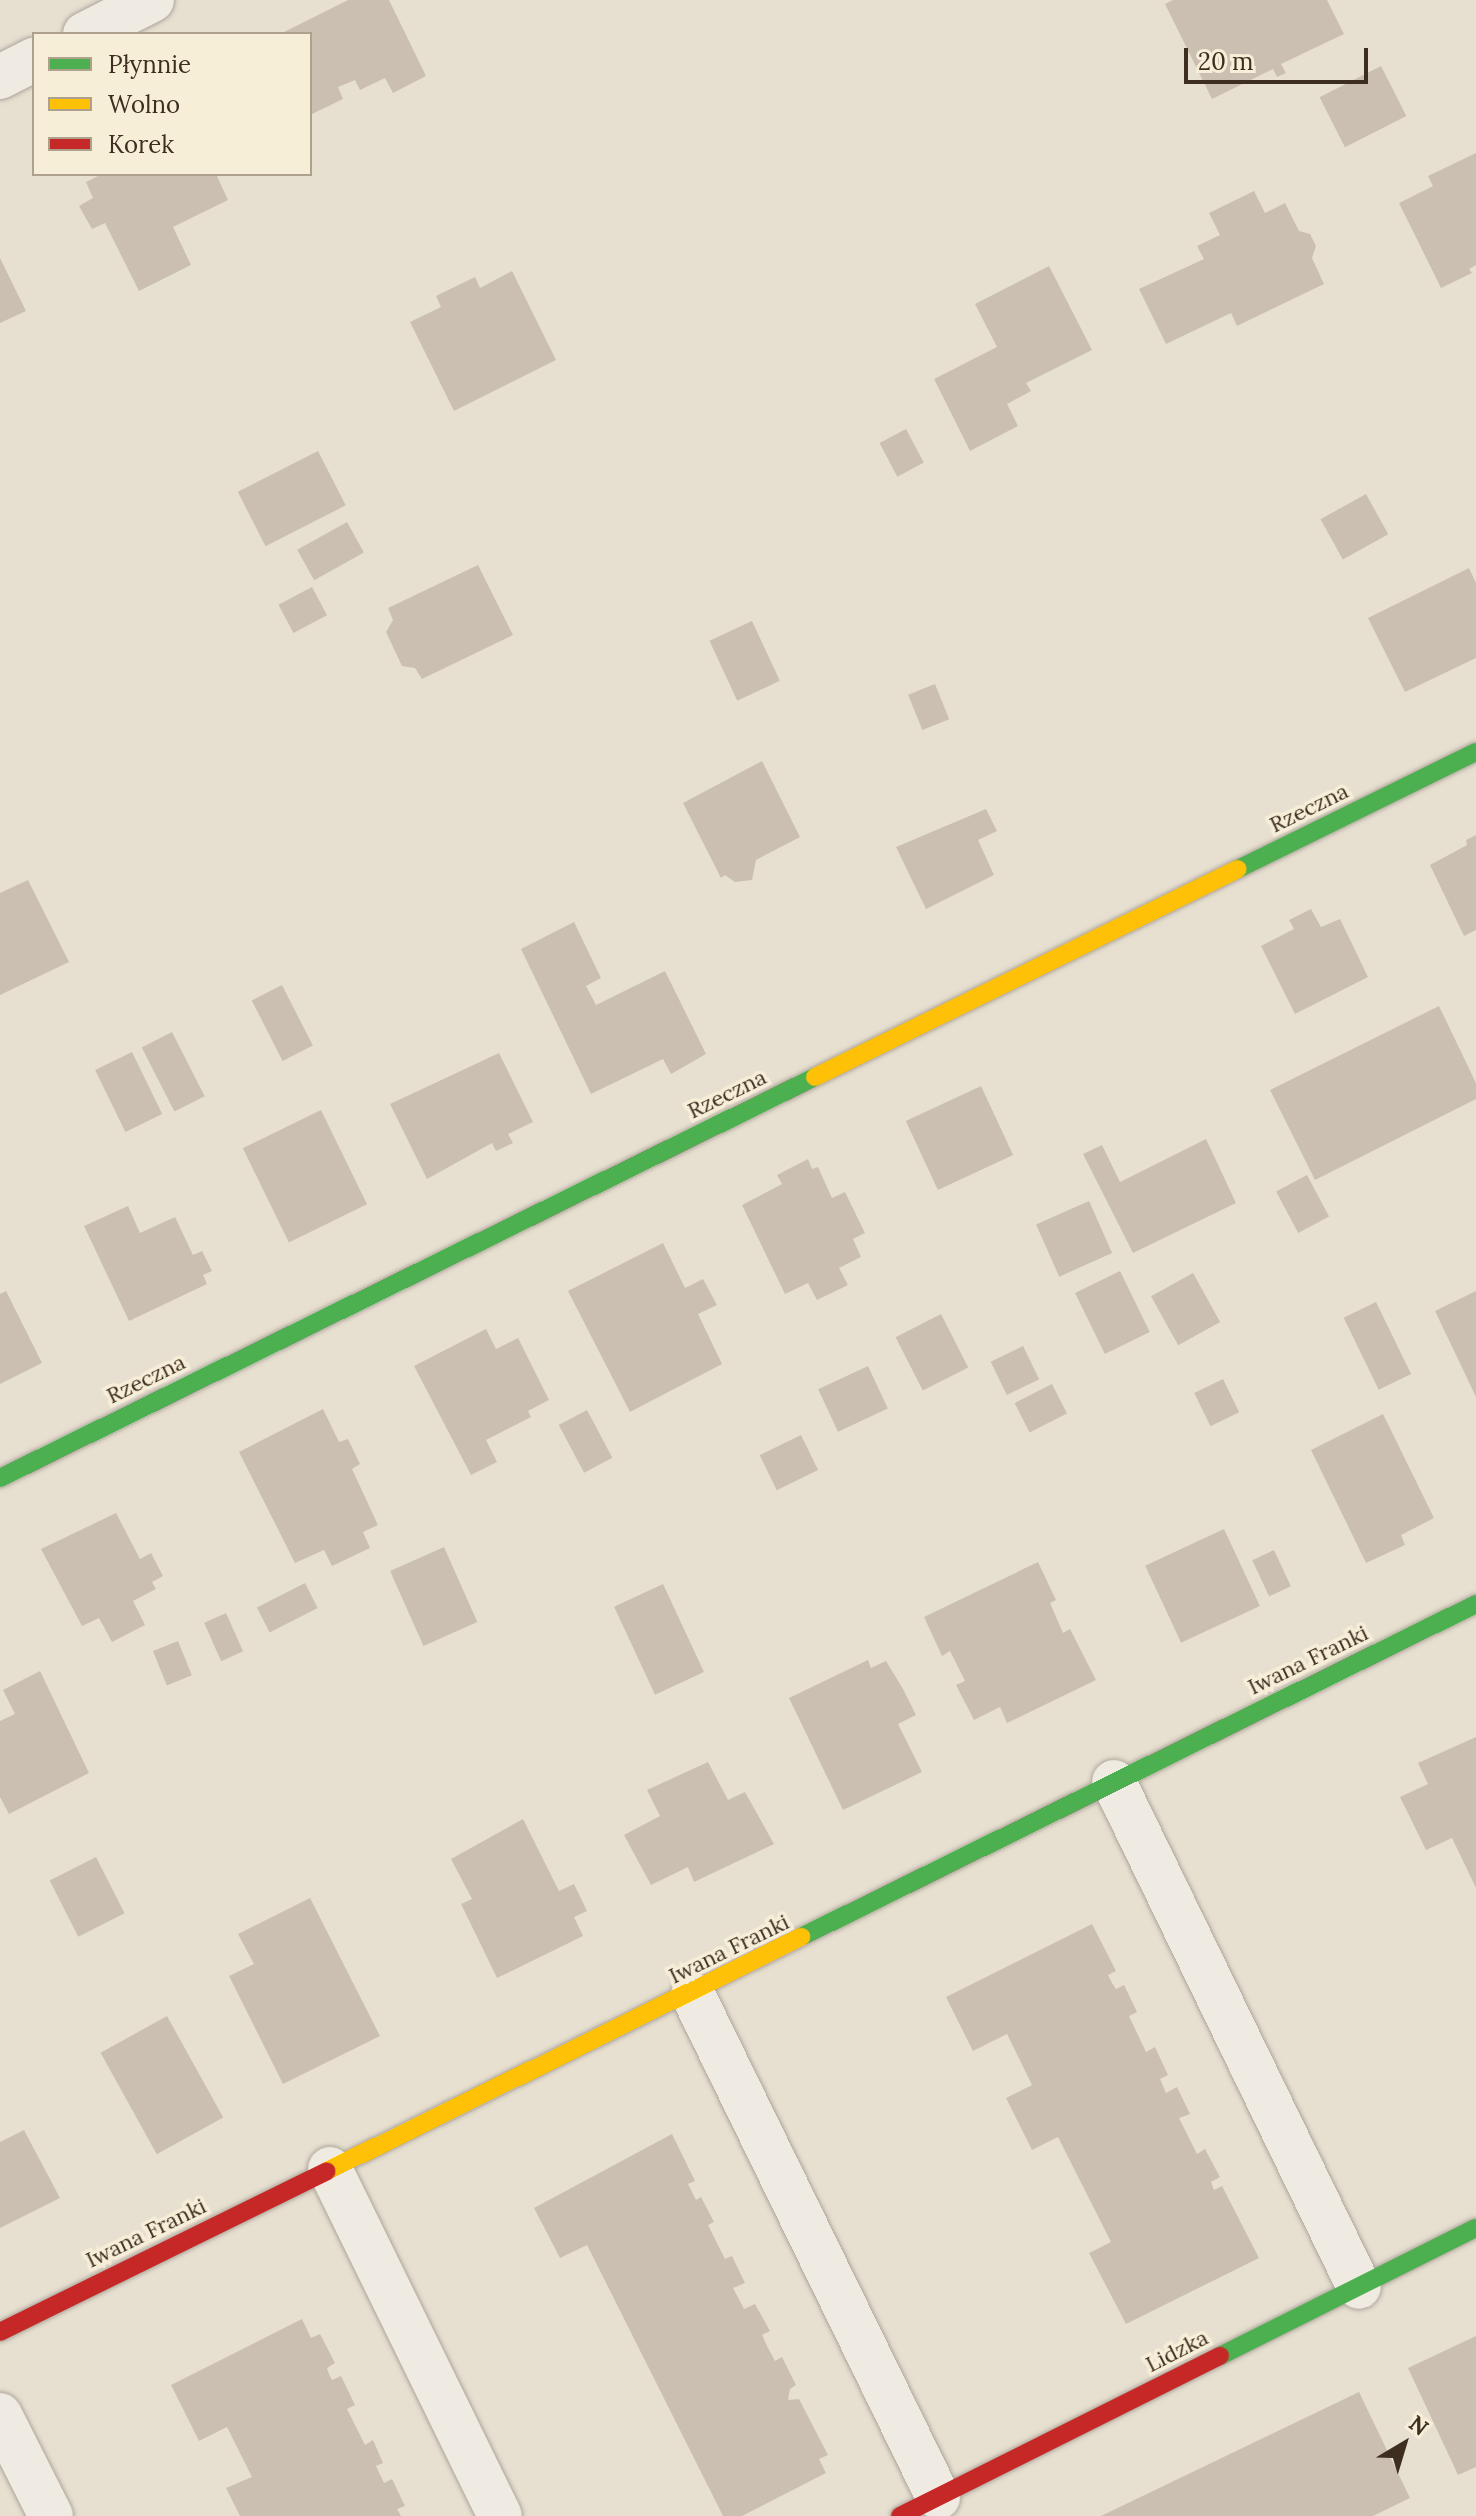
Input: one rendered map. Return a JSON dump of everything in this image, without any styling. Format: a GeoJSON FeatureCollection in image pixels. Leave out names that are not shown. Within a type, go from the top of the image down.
{"type":"FeatureCollection","features":[{"type":"Feature","properties":{"kind":"street"},"geometry":{"type":"LineString","coordinates":[[89,32],[152,0]]}},
{"type":"Feature","properties":{"kind":"street"},"geometry":{"type":"LineString","coordinates":[[0,77],[32,61]]}},
{"type":"Feature","properties":{"kind":"street","name":"Rzeczna"},"geometry":{"type":"LineString","coordinates":[[0,1478],[1476,752]]}},
{"type":"Feature","properties":{"kind":"street","name":"Iwana Franki"},"geometry":{"type":"LineString","coordinates":[[0,2332],[693,1995],[1114,1782],[1476,1604]]}},
{"type":"Feature","properties":{"kind":"street"},"geometry":{"type":"LineString","coordinates":[[1114,1782],[1359,2287]]}},
{"type":"Feature","properties":{"kind":"street"},"geometry":{"type":"LineString","coordinates":[[693,1995],[919,2507]]}},
{"type":"Feature","properties":{"kind":"street"},"geometry":{"type":"LineString","coordinates":[[330,2169],[500,2516]]}},
{"type":"Feature","properties":{"kind":"street","name":"Lidzka"},"geometry":{"type":"LineString","coordinates":[[919,2507],[1476,2228]]}},
{"type":"Feature","properties":{"kind":"street"},"geometry":{"type":"LineString","coordinates":[[0,2415],[51,2516]]}},
{"type":"Feature","properties":{"kind":"building"},"geometry":{"type":"Polygon","coordinates":[[[348,0],[389,0],[426,76],[393,93],[385,78],[360,90],[355,80],[338,87],[343,99],[312,114],[312,32],[284,32],[348,0]]]}},
{"type":"Feature","properties":{"kind":"building"},"geometry":{"type":"Polygon","coordinates":[[[1173,0],[1327,0],[1344,34],[1281,64],[1286,73],[1277,77],[1273,69],[1212,99],[1165,4],[1173,0]]]}},
{"type":"Feature","properties":{"kind":"building"},"geometry":{"type":"Polygon","coordinates":[[[1381,66],[1406,116],[1345,147],[1320,97],[1381,66]]]}},
{"type":"Feature","properties":{"kind":"building"},"geometry":{"type":"Polygon","coordinates":[[[1476,153],[1476,265],[1469,269],[1472,273],[1441,288],[1399,203],[1433,186],[1428,176],[1476,153]]]}},
{"type":"Feature","properties":{"kind":"building"},"geometry":{"type":"Polygon","coordinates":[[[98,176],[217,176],[228,200],[173,227],[191,265],[139,291],[105,223],[92,229],[79,206],[93,198],[86,182],[98,176]]]}},
{"type":"Feature","properties":{"kind":"building"},"geometry":{"type":"Polygon","coordinates":[[[1254,191],[1265,213],[1285,203],[1299,231],[1310,234],[1316,246],[1312,258],[1324,284],[1237,326],[1231,313],[1166,344],[1139,289],[1204,259],[1197,246],[1220,235],[1209,213],[1254,191]]]}},
{"type":"Feature","properties":{"kind":"building"},"geometry":{"type":"Polygon","coordinates":[[[0,258],[26,311],[0,323],[0,258]]]}},
{"type":"Feature","properties":{"kind":"building"},"geometry":{"type":"Polygon","coordinates":[[[1049,266],[1092,350],[1026,383],[1031,391],[1007,404],[1018,426],[970,451],[934,379],[997,347],[975,304],[1049,266]]]}},
{"type":"Feature","properties":{"kind":"building"},"geometry":{"type":"Polygon","coordinates":[[[512,271],[556,360],[454,411],[410,322],[441,307],[436,296],[475,277],[480,288],[512,271]]]}},
{"type":"Feature","properties":{"kind":"building"},"geometry":{"type":"Polygon","coordinates":[[[906,429],[924,463],[897,477],[880,443],[906,429]]]}},
{"type":"Feature","properties":{"kind":"building"},"geometry":{"type":"Polygon","coordinates":[[[318,451],[346,505],[266,546],[238,492],[318,451]]]}},
{"type":"Feature","properties":{"kind":"building"},"geometry":{"type":"Polygon","coordinates":[[[1366,494],[1388,534],[1343,559],[1321,519],[1366,494]]]}},
{"type":"Feature","properties":{"kind":"building"},"geometry":{"type":"Polygon","coordinates":[[[347,522],[364,553],[314,580],[297,550],[347,522]]]}},
{"type":"Feature","properties":{"kind":"building"},"geometry":{"type":"Polygon","coordinates":[[[478,565],[513,635],[422,679],[415,668],[402,666],[386,632],[393,620],[388,608],[478,565]]]}},
{"type":"Feature","properties":{"kind":"building"},"geometry":{"type":"Polygon","coordinates":[[[1469,568],[1476,583],[1476,658],[1405,692],[1368,618],[1469,568]]]}},
{"type":"Feature","properties":{"kind":"building"},"geometry":{"type":"Polygon","coordinates":[[[312,587],[327,615],[293,633],[278,605],[312,587]]]}},
{"type":"Feature","properties":{"kind":"building"},"geometry":{"type":"Polygon","coordinates":[[[752,621],[780,681],[737,701],[709,641],[752,621]]]}},
{"type":"Feature","properties":{"kind":"building"},"geometry":{"type":"Polygon","coordinates":[[[935,684],[949,719],[922,730],[908,695],[935,684]]]}},
{"type":"Feature","properties":{"kind":"building"},"geometry":{"type":"Polygon","coordinates":[[[762,761],[800,837],[756,860],[752,880],[735,882],[725,875],[721,878],[683,803],[762,761]]]}},
{"type":"Feature","properties":{"kind":"building"},"geometry":{"type":"Polygon","coordinates":[[[986,809],[997,831],[978,840],[994,875],[926,909],[896,847],[986,809]]]}},
{"type":"Feature","properties":{"kind":"building"},"geometry":{"type":"Polygon","coordinates":[[[1476,835],[1476,930],[1464,936],[1430,865],[1467,845],[1466,840],[1476,835]]]}},
{"type":"Feature","properties":{"kind":"building"},"geometry":{"type":"Polygon","coordinates":[[[28,880],[69,962],[0,995],[0,893],[28,880]]]}},
{"type":"Feature","properties":{"kind":"building"},"geometry":{"type":"Polygon","coordinates":[[[1311,909],[1321,927],[1340,919],[1368,977],[1295,1014],[1261,946],[1294,929],[1289,920],[1311,909]]]}},
{"type":"Feature","properties":{"kind":"building"},"geometry":{"type":"Polygon","coordinates":[[[574,922],[601,978],[586,986],[596,1005],[665,971],[706,1054],[671,1074],[663,1059],[591,1094],[521,949],[574,922]]]}},
{"type":"Feature","properties":{"kind":"building"},"geometry":{"type":"Polygon","coordinates":[[[282,985],[313,1046],[283,1061],[252,1000],[282,985]]]}},
{"type":"Feature","properties":{"kind":"building"},"geometry":{"type":"Polygon","coordinates":[[[1439,1006],[1476,1083],[1476,1099],[1315,1180],[1270,1090],[1439,1006]]]}},
{"type":"Feature","properties":{"kind":"building"},"geometry":{"type":"Polygon","coordinates":[[[172,1032],[205,1096],[174,1112],[142,1047],[172,1032]]]}},
{"type":"Feature","properties":{"kind":"building"},"geometry":{"type":"Polygon","coordinates":[[[132,1052],[162,1114],[125,1132],[95,1070],[132,1052]]]}},
{"type":"Feature","properties":{"kind":"building"},"geometry":{"type":"Polygon","coordinates":[[[499,1053],[533,1122],[508,1134],[513,1143],[496,1151],[492,1143],[427,1179],[390,1104],[499,1053]]]}},
{"type":"Feature","properties":{"kind":"building"},"geometry":{"type":"Polygon","coordinates":[[[981,1086],[1013,1155],[938,1190],[906,1121],[981,1086]]]}},
{"type":"Feature","properties":{"kind":"building"},"geometry":{"type":"Polygon","coordinates":[[[321,1110],[367,1204],[289,1243],[243,1148],[321,1110]]]}},
{"type":"Feature","properties":{"kind":"building"},"geometry":{"type":"Polygon","coordinates":[[[1206,1139],[1236,1203],[1133,1253],[1083,1154],[1102,1145],[1120,1182],[1206,1139]]]}},
{"type":"Feature","properties":{"kind":"building"},"geometry":{"type":"Polygon","coordinates":[[[808,1159],[812,1169],[818,1167],[832,1198],[845,1192],[865,1233],[853,1239],[861,1257],[839,1268],[848,1285],[817,1300],[808,1283],[785,1294],[742,1205],[782,1184],[777,1175],[808,1159]]]}},
{"type":"Feature","properties":{"kind":"building"},"geometry":{"type":"Polygon","coordinates":[[[1307,1175],[1329,1216],[1298,1233],[1276,1191],[1307,1175]]]}},
{"type":"Feature","properties":{"kind":"building"},"geometry":{"type":"Polygon","coordinates":[[[1089,1201],[1112,1253],[1059,1277],[1036,1225],[1089,1201]]]}},
{"type":"Feature","properties":{"kind":"building"},"geometry":{"type":"Polygon","coordinates":[[[128,1206],[140,1233],[175,1217],[193,1255],[202,1251],[212,1271],[203,1275],[207,1284],[129,1321],[84,1226],[128,1206]]]}},
{"type":"Feature","properties":{"kind":"building"},"geometry":{"type":"Polygon","coordinates":[[[663,1243],[685,1288],[703,1279],[717,1305],[698,1314],[722,1364],[630,1412],[568,1291],[663,1243]]]}},
{"type":"Feature","properties":{"kind":"building"},"geometry":{"type":"Polygon","coordinates":[[[1120,1271],[1150,1332],[1105,1354],[1075,1293],[1120,1271]]]}},
{"type":"Feature","properties":{"kind":"building"},"geometry":{"type":"Polygon","coordinates":[[[1193,1273],[1220,1322],[1178,1345],[1151,1296],[1193,1273]]]}},
{"type":"Feature","properties":{"kind":"building"},"geometry":{"type":"Polygon","coordinates":[[[6,1291],[42,1363],[0,1384],[0,1294],[6,1291]]]}},
{"type":"Feature","properties":{"kind":"building"},"geometry":{"type":"Polygon","coordinates":[[[1476,1291],[1476,1397],[1435,1311],[1476,1291]]]}},
{"type":"Feature","properties":{"kind":"building"},"geometry":{"type":"Polygon","coordinates":[[[1376,1302],[1411,1374],[1379,1390],[1344,1318],[1376,1302]]]}},
{"type":"Feature","properties":{"kind":"building"},"geometry":{"type":"Polygon","coordinates":[[[941,1314],[968,1367],[923,1391],[896,1337],[941,1314]]]}},
{"type":"Feature","properties":{"kind":"building"},"geometry":{"type":"Polygon","coordinates":[[[486,1329],[496,1349],[518,1338],[549,1400],[528,1411],[531,1417],[486,1440],[497,1462],[471,1475],[414,1366],[486,1329]]]}},
{"type":"Feature","properties":{"kind":"building"},"geometry":{"type":"Polygon","coordinates":[[[1023,1346],[1039,1379],[1007,1395],[991,1362],[1023,1346]]]}},
{"type":"Feature","properties":{"kind":"building"},"geometry":{"type":"Polygon","coordinates":[[[868,1366],[888,1409],[838,1432],[818,1389],[868,1366]]]}},
{"type":"Feature","properties":{"kind":"building"},"geometry":{"type":"Polygon","coordinates":[[[1223,1379],[1239,1412],[1210,1426],[1194,1393],[1223,1379]]]}},
{"type":"Feature","properties":{"kind":"building"},"geometry":{"type":"Polygon","coordinates":[[[1052,1384],[1067,1413],[1030,1432],[1015,1403],[1052,1384]]]}},
{"type":"Feature","properties":{"kind":"building"},"geometry":{"type":"Polygon","coordinates":[[[323,1409],[339,1442],[348,1439],[360,1464],[352,1469],[378,1525],[363,1532],[370,1548],[332,1566],[324,1550],[295,1563],[239,1452],[323,1409]]]}},
{"type":"Feature","properties":{"kind":"building"},"geometry":{"type":"Polygon","coordinates":[[[587,1410],[612,1458],[584,1473],[559,1425],[587,1410]]]}},
{"type":"Feature","properties":{"kind":"building"},"geometry":{"type":"Polygon","coordinates":[[[1383,1414],[1434,1518],[1401,1535],[1405,1545],[1366,1563],[1311,1450],[1383,1414]]]}},
{"type":"Feature","properties":{"kind":"building"},"geometry":{"type":"Polygon","coordinates":[[[801,1435],[818,1470],[777,1490],[760,1455],[801,1435]]]}},
{"type":"Feature","properties":{"kind":"building"},"geometry":{"type":"Polygon","coordinates":[[[116,1513],[140,1559],[151,1553],[163,1576],[152,1582],[156,1589],[133,1601],[145,1625],[112,1642],[99,1618],[82,1626],[41,1549],[116,1513]]]}},
{"type":"Feature","properties":{"kind":"building"},"geometry":{"type":"Polygon","coordinates":[[[1224,1529],[1260,1606],[1181,1643],[1145,1566],[1224,1529]]]}},
{"type":"Feature","properties":{"kind":"building"},"geometry":{"type":"Polygon","coordinates":[[[444,1547],[477,1622],[423,1646],[390,1571],[444,1547]]]}},
{"type":"Feature","properties":{"kind":"building"},"geometry":{"type":"Polygon","coordinates":[[[1274,1550],[1291,1586],[1269,1596],[1252,1560],[1274,1550]]]}},
{"type":"Feature","properties":{"kind":"building"},"geometry":{"type":"Polygon","coordinates":[[[1038,1562],[1056,1600],[1050,1603],[1063,1633],[1070,1629],[1096,1680],[1007,1723],[1000,1707],[974,1720],[956,1685],[965,1681],[950,1651],[942,1656],[924,1617],[1038,1562]]]}},
{"type":"Feature","properties":{"kind":"building"},"geometry":{"type":"Polygon","coordinates":[[[305,1583],[318,1608],[270,1632],[257,1608],[305,1583]]]}},
{"type":"Feature","properties":{"kind":"building"},"geometry":{"type":"Polygon","coordinates":[[[663,1584],[704,1672],[655,1695],[614,1607],[663,1584]]]}},
{"type":"Feature","properties":{"kind":"building"},"geometry":{"type":"Polygon","coordinates":[[[226,1613],[243,1651],[221,1661],[204,1623],[226,1613]]]}},
{"type":"Feature","properties":{"kind":"building"},"geometry":{"type":"Polygon","coordinates":[[[178,1641],[192,1675],[167,1685],[153,1651],[178,1641]]]}},
{"type":"Feature","properties":{"kind":"building"},"geometry":{"type":"Polygon","coordinates":[[[868,1660],[871,1668],[886,1661],[916,1715],[898,1724],[922,1772],[843,1810],[789,1698],[868,1660]]]}},
{"type":"Feature","properties":{"kind":"building"},"geometry":{"type":"Polygon","coordinates":[[[40,1671],[89,1773],[9,1814],[0,1797],[0,1721],[15,1714],[3,1690],[40,1671]]]}},
{"type":"Feature","properties":{"kind":"building"},"geometry":{"type":"Polygon","coordinates":[[[1476,1737],[1476,1888],[1452,1838],[1426,1850],[1400,1797],[1428,1784],[1418,1763],[1476,1737]]]}},
{"type":"Feature","properties":{"kind":"building"},"geometry":{"type":"Polygon","coordinates":[[[708,1762],[728,1800],[745,1792],[774,1844],[694,1882],[688,1867],[651,1885],[624,1835],[660,1816],[647,1790],[708,1762]]]}},
{"type":"Feature","properties":{"kind":"building"},"geometry":{"type":"Polygon","coordinates":[[[523,1819],[559,1891],[574,1884],[587,1911],[574,1917],[583,1936],[497,1978],[461,1904],[472,1899],[451,1859],[523,1819]]]}},
{"type":"Feature","properties":{"kind":"building"},"geometry":{"type":"Polygon","coordinates":[[[96,1857],[125,1913],[78,1937],[50,1881],[96,1857]]]}},
{"type":"Feature","properties":{"kind":"building"},"geometry":{"type":"Polygon","coordinates":[[[310,1898],[380,2036],[283,2084],[229,1976],[254,1964],[238,1934],[310,1898]]]}},
{"type":"Feature","properties":{"kind":"building"},"geometry":{"type":"Polygon","coordinates":[[[1092,1924],[1116,1971],[1108,1975],[1112,1983],[1116,1989],[1124,1985],[1137,2012],[1129,2016],[1146,2052],[1155,2047],[1168,2075],[1160,2079],[1166,2093],[1177,2087],[1190,2114],[1179,2118],[1197,2154],[1205,2149],[1220,2177],[1211,2182],[1214,2190],[1222,2186],[1259,2258],[1126,2324],[1089,2253],[1111,2242],[1058,2137],[1032,2150],[1006,2098],[1032,2085],[1007,2034],[973,2051],[946,1997],[1092,1924]]]}},
{"type":"Feature","properties":{"kind":"building"},"geometry":{"type":"Polygon","coordinates":[[[167,2016],[223,2117],[157,2154],[101,2053],[167,2016]]]}},
{"type":"Feature","properties":{"kind":"building"},"geometry":{"type":"Polygon","coordinates":[[[24,2130],[60,2198],[0,2228],[0,2142],[24,2130]]]}},
{"type":"Feature","properties":{"kind":"building"},"geometry":{"type":"Polygon","coordinates":[[[672,2134],[695,2181],[688,2184],[696,2200],[701,2197],[714,2222],[708,2225],[725,2259],[732,2256],[745,2283],[733,2288],[744,2309],[755,2304],[770,2331],[762,2335],[768,2348],[775,2361],[782,2357],[796,2385],[790,2389],[788,2400],[799,2399],[828,2455],[819,2459],[826,2473],[742,2516],[723,2516],[587,2245],[560,2258],[534,2208],[672,2134]]]}},
{"type":"Feature","properties":{"kind":"building"},"geometry":{"type":"Polygon","coordinates":[[[302,2319],[311,2338],[320,2334],[335,2363],[327,2368],[329,2374],[332,2380],[341,2376],[355,2405],[347,2409],[365,2445],[373,2440],[383,2463],[376,2466],[384,2483],[392,2479],[405,2506],[397,2509],[401,2516],[240,2516],[226,2488],[252,2477],[227,2427],[199,2441],[171,2385],[302,2319]]]}},
{"type":"Feature","properties":{"kind":"building"},"geometry":{"type":"Polygon","coordinates":[[[1476,2336],[1476,2467],[1458,2475],[1408,2368],[1476,2336]]]}},
{"type":"Feature","properties":{"kind":"building"},"geometry":{"type":"Polygon","coordinates":[[[1359,2392],[1410,2498],[1373,2516],[1101,2516],[1359,2392]]]}},
{"type":"Feature","properties":{"kind":"traffic: fast"},"geometry":{"type":"LineString","coordinates":[[1238,869],[1476,752]]}},
{"type":"Feature","properties":{"kind":"traffic: fast"},"geometry":{"type":"LineString","coordinates":[[0,1478],[815,1077]]}},
{"type":"Feature","properties":{"kind":"traffic: fast"},"geometry":{"type":"LineString","coordinates":[[801,1937],[1476,1604]]}},
{"type":"Feature","properties":{"kind":"traffic: fast"},"geometry":{"type":"LineString","coordinates":[[1220,2356],[1476,2228]]}},
{"type":"Feature","properties":{"kind":"traffic: slow"},"geometry":{"type":"LineString","coordinates":[[815,1077],[1238,869]]}},
{"type":"Feature","properties":{"kind":"traffic: slow"},"geometry":{"type":"LineString","coordinates":[[327,2171],[801,1937]]}},
{"type":"Feature","properties":{"kind":"traffic: jam"},"geometry":{"type":"LineString","coordinates":[[0,2332],[327,2171]]}},
{"type":"Feature","properties":{"kind":"traffic: jam"},"geometry":{"type":"LineString","coordinates":[[900,2516],[1220,2356]]}}]}
